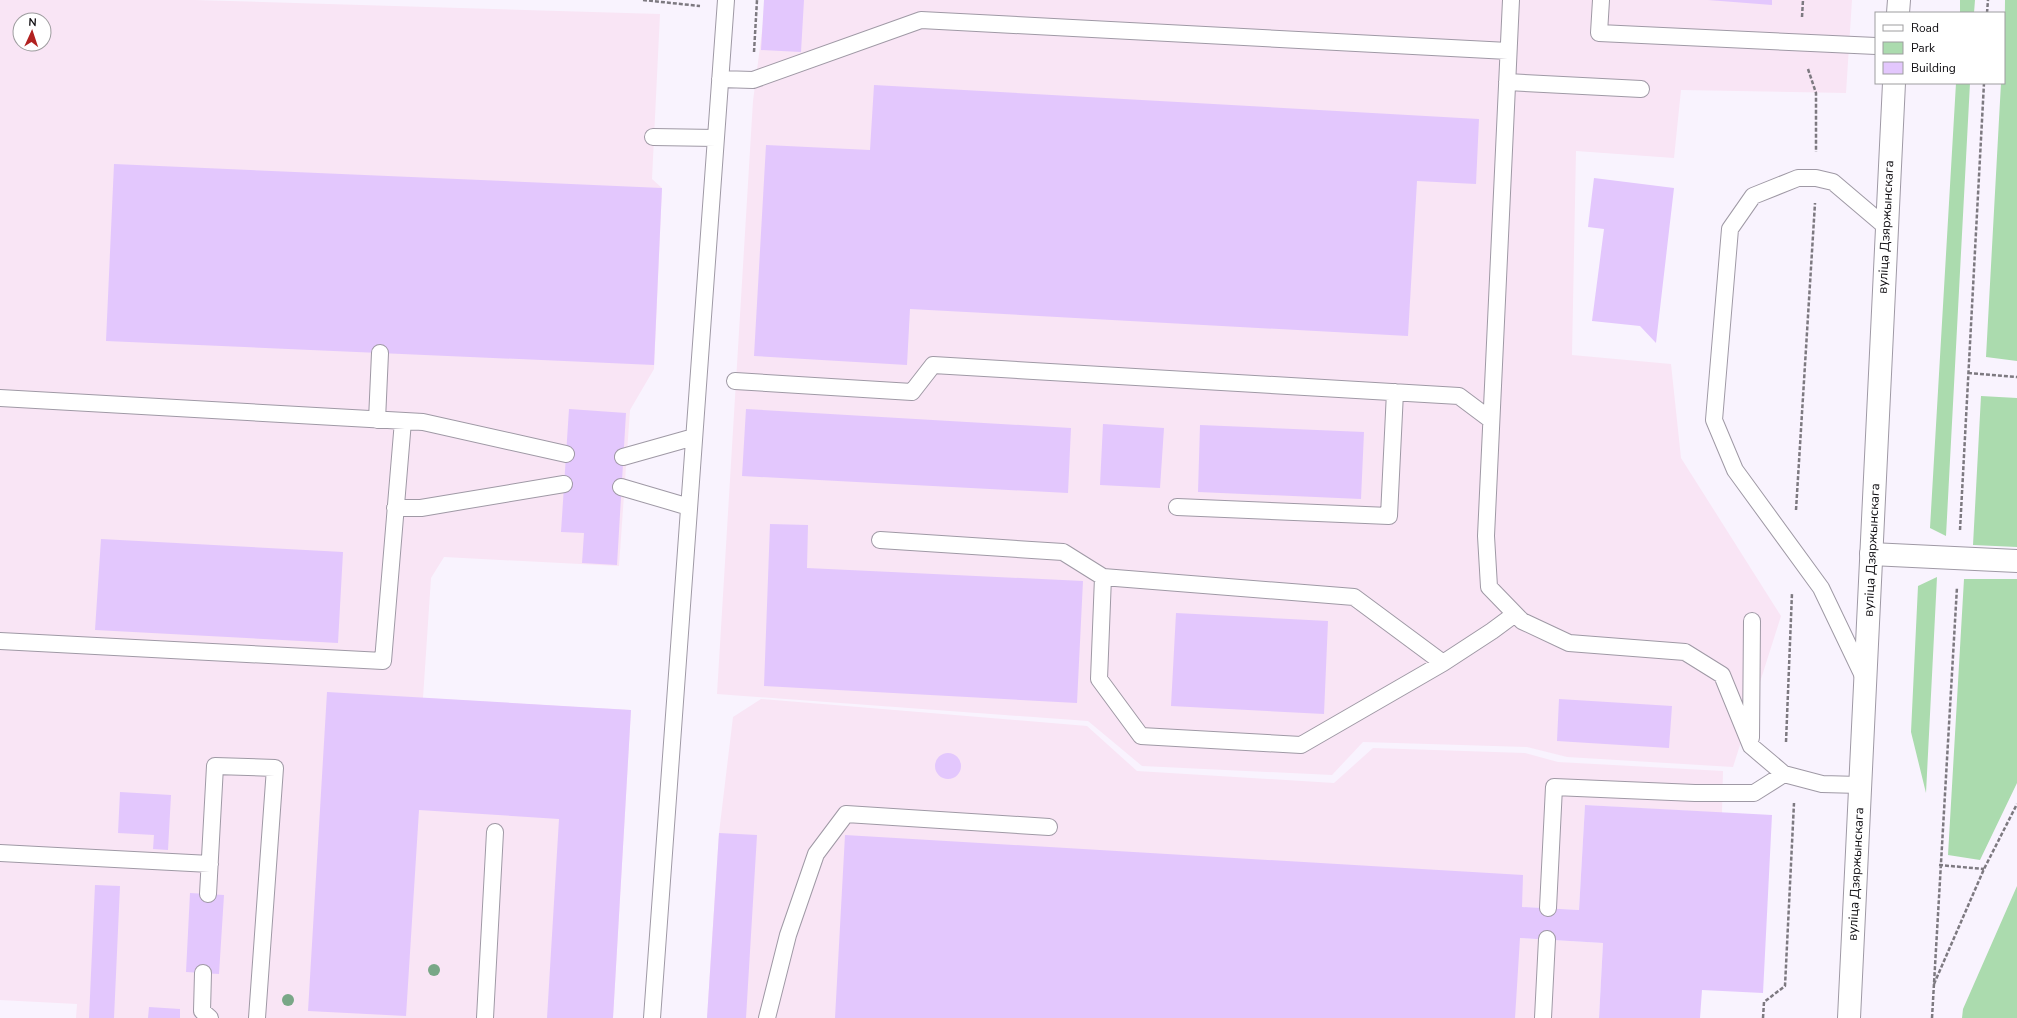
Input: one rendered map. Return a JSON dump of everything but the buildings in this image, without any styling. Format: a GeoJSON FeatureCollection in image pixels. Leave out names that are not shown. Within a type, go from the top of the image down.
{"type":"FeatureCollection","features":[{"type":"Feature","properties":{"kind":"main road"},"geometry":{"type":"LineString","coordinates":[[1898,12],[1899,0]]}},
{"type":"Feature","properties":{"kind":"main road","name":"вуліца Дзяржынскага"},"geometry":{"type":"LineString","coordinates":[[1849,1018],[1894,84]]}},
{"type":"Feature","properties":{"kind":"main road"},"geometry":{"type":"LineString","coordinates":[[1872,554],[2017,561]]}},
{"type":"Feature","properties":{"kind":"lane"},"geometry":{"type":"LineString","coordinates":[[1511,0],[1486,536],[1489,587],[1522,621],[1569,643],[1685,652],[1722,675],[1751,746],[1784,774],[1822,784],[1860,785]]}},
{"type":"Feature","properties":{"kind":"lane"},"geometry":{"type":"LineString","coordinates":[[1601,0],[1599,33],[1875,46]]}},
{"type":"Feature","properties":{"kind":"lane"},"geometry":{"type":"LineString","coordinates":[[652,1018],[726,4]]}},
{"type":"Feature","properties":{"kind":"lane"},"geometry":{"type":"LineString","coordinates":[[720,79],[753,80],[920,20],[1508,51]]}},
{"type":"Feature","properties":{"kind":"lane"},"geometry":{"type":"LineString","coordinates":[[1507,82],[1641,89]]}},
{"type":"Feature","properties":{"kind":"lane"},"geometry":{"type":"LineString","coordinates":[[652,137],[716,138]]}},
{"type":"Feature","properties":{"kind":"lane"},"geometry":{"type":"LineString","coordinates":[[1865,682],[1821,588],[1735,470],[1714,420],[1730,229],[1753,196],[1798,178],[1816,178],[1833,182],[1886,227]]}},
{"type":"Feature","properties":{"kind":"lane"},"geometry":{"type":"LineString","coordinates":[[377,420],[380,353]]}},
{"type":"Feature","properties":{"kind":"lane"},"geometry":{"type":"LineString","coordinates":[[735,381],[912,392],[933,365],[1459,396],[1491,420]]}},
{"type":"Feature","properties":{"kind":"lane"},"geometry":{"type":"LineString","coordinates":[[1177,507],[1390,516],[1395,392]]}},
{"type":"Feature","properties":{"kind":"lane"},"geometry":{"type":"LineString","coordinates":[[0,398],[423,422],[566,454]]}},
{"type":"Feature","properties":{"kind":"lane"},"geometry":{"type":"LineString","coordinates":[[0,641],[383,661],[403,421]]}},
{"type":"Feature","properties":{"kind":"lane"},"geometry":{"type":"LineString","coordinates":[[623,456],[694,437]]}},
{"type":"Feature","properties":{"kind":"lane"},"geometry":{"type":"LineString","coordinates":[[395,508],[420,508],[564,484]]}},
{"type":"Feature","properties":{"kind":"lane"},"geometry":{"type":"LineString","coordinates":[[621,486],[689,507]]}},
{"type":"Feature","properties":{"kind":"lane"},"geometry":{"type":"LineString","coordinates":[[880,540],[1063,552],[1103,578],[1354,597],[1443,663]]}},
{"type":"Feature","properties":{"kind":"lane"},"geometry":{"type":"LineString","coordinates":[[1103,578],[1099,679],[1141,736],[1301,744],[1443,663],[1515,614]]}},
{"type":"Feature","properties":{"kind":"lane"},"geometry":{"type":"LineString","coordinates":[[1751,746],[1752,621]]}},
{"type":"Feature","properties":{"kind":"lane"},"geometry":{"type":"LineString","coordinates":[[208,894],[215,766],[275,768],[257,1018]]}},
{"type":"Feature","properties":{"kind":"lane"},"geometry":{"type":"LineString","coordinates":[[1548,908],[1554,787],[1695,793],[1754,793],[1784,774]]}},
{"type":"Feature","properties":{"kind":"lane"},"geometry":{"type":"LineString","coordinates":[[767,1018],[788,935],[816,854],[846,814],[1049,827]]}},
{"type":"Feature","properties":{"kind":"lane"},"geometry":{"type":"LineString","coordinates":[[485,1018],[495,832]]}},
{"type":"Feature","properties":{"kind":"lane"},"geometry":{"type":"LineString","coordinates":[[0,853],[210,864]]}},
{"type":"Feature","properties":{"kind":"lane"},"geometry":{"type":"LineString","coordinates":[[1543,1018],[1547,939]]}},
{"type":"Feature","properties":{"kind":"lane"},"geometry":{"type":"LineString","coordinates":[[203,973],[202,1011],[210,1018]]}},
{"type":"Feature","properties":{"kind":"path"},"geometry":{"type":"LineString","coordinates":[[643,0],[726,4]]}},
{"type":"Feature","properties":{"kind":"path"},"geometry":{"type":"LineString","coordinates":[[753,80],[757,0]]}},
{"type":"Feature","properties":{"kind":"path"},"geometry":{"type":"LineString","coordinates":[[1802,9],[1803,0]]}},
{"type":"Feature","properties":{"kind":"path"},"geometry":{"type":"LineString","coordinates":[[1987,12],[1988,0]]}},
{"type":"Feature","properties":{"kind":"path"},"geometry":{"type":"LineString","coordinates":[[1794,552],[1816,178],[1816,93],[1800,43]]}},
{"type":"Feature","properties":{"kind":"path"},"geometry":{"type":"LineString","coordinates":[[1932,1018],[1984,84]]}},
{"type":"Feature","properties":{"kind":"path"},"geometry":{"type":"LineString","coordinates":[[1968,373],[2017,377]]}},
{"type":"Feature","properties":{"kind":"path"},"geometry":{"type":"LineString","coordinates":[[1934,986],[1984,870],[2017,804]]}},
{"type":"Feature","properties":{"kind":"path"},"geometry":{"type":"LineString","coordinates":[[1940,865],[1984,870]]}},
{"type":"Feature","properties":{"kind":"shaded area"},"geometry":{"type":"Polygon","coordinates":[[[0,0],[195,0],[660,14],[652,179],[662,188],[654,369],[630,410],[619,566],[444,557],[431,578],[423,698],[631,710],[613,1018],[76,1018],[77,1004],[0,1000],[0,0]]]}},
{"type":"Feature","properties":{"kind":"shaded area"},"geometry":{"type":"Polygon","coordinates":[[[766,0],[1852,0],[1846,93],[1681,90],[1674,158],[1576,151],[1572,355],[1671,364],[1681,458],[1781,616],[1733,767],[1567,757],[1527,747],[1363,742],[1332,775],[1142,766],[1088,721],[717,694],[753,101],[766,0]]]}},
{"type":"Feature","properties":{"kind":"shaded area"},"geometry":{"type":"Polygon","coordinates":[[[761,699],[1087,726],[1137,771],[1334,783],[1373,748],[1525,753],[1558,762],[1723,771],[1722,813],[1585,805],[1579,910],[1522,907],[1520,938],[1603,943],[1599,1018],[707,1018],[719,833],[733,717],[761,699]]]}},
{"type":"Feature","properties":{"kind":"green space"},"geometry":{"type":"Polygon","coordinates":[[[1960,0],[1975,0],[1974,12],[1960,12],[1960,0]]]}},
{"type":"Feature","properties":{"kind":"green space"},"geometry":{"type":"Polygon","coordinates":[[[2005,0],[2017,0],[2017,361],[1986,357],[2001,84],[2005,84],[2005,0]]]}},
{"type":"Feature","properties":{"kind":"green space"},"geometry":{"type":"Polygon","coordinates":[[[1956,84],[1970,84],[1946,536],[1930,528],[1956,84]]]}},
{"type":"Feature","properties":{"kind":"green space"},"geometry":{"type":"Polygon","coordinates":[[[1981,396],[2017,398],[2017,547],[1973,545],[1981,396]]]}},
{"type":"Feature","properties":{"kind":"green space"},"geometry":{"type":"Polygon","coordinates":[[[1937,577],[1926,793],[1911,732],[1918,586],[1937,577]]]}},
{"type":"Feature","properties":{"kind":"green space"},"geometry":{"type":"Polygon","coordinates":[[[1964,579],[2017,579],[2017,783],[1980,860],[1948,855],[1964,579]]]}},
{"type":"Feature","properties":{"kind":"green space"},"geometry":{"type":"Polygon","coordinates":[[[2017,886],[2017,1018],[1962,1018],[1963,1009],[2017,886]]]}}]}
